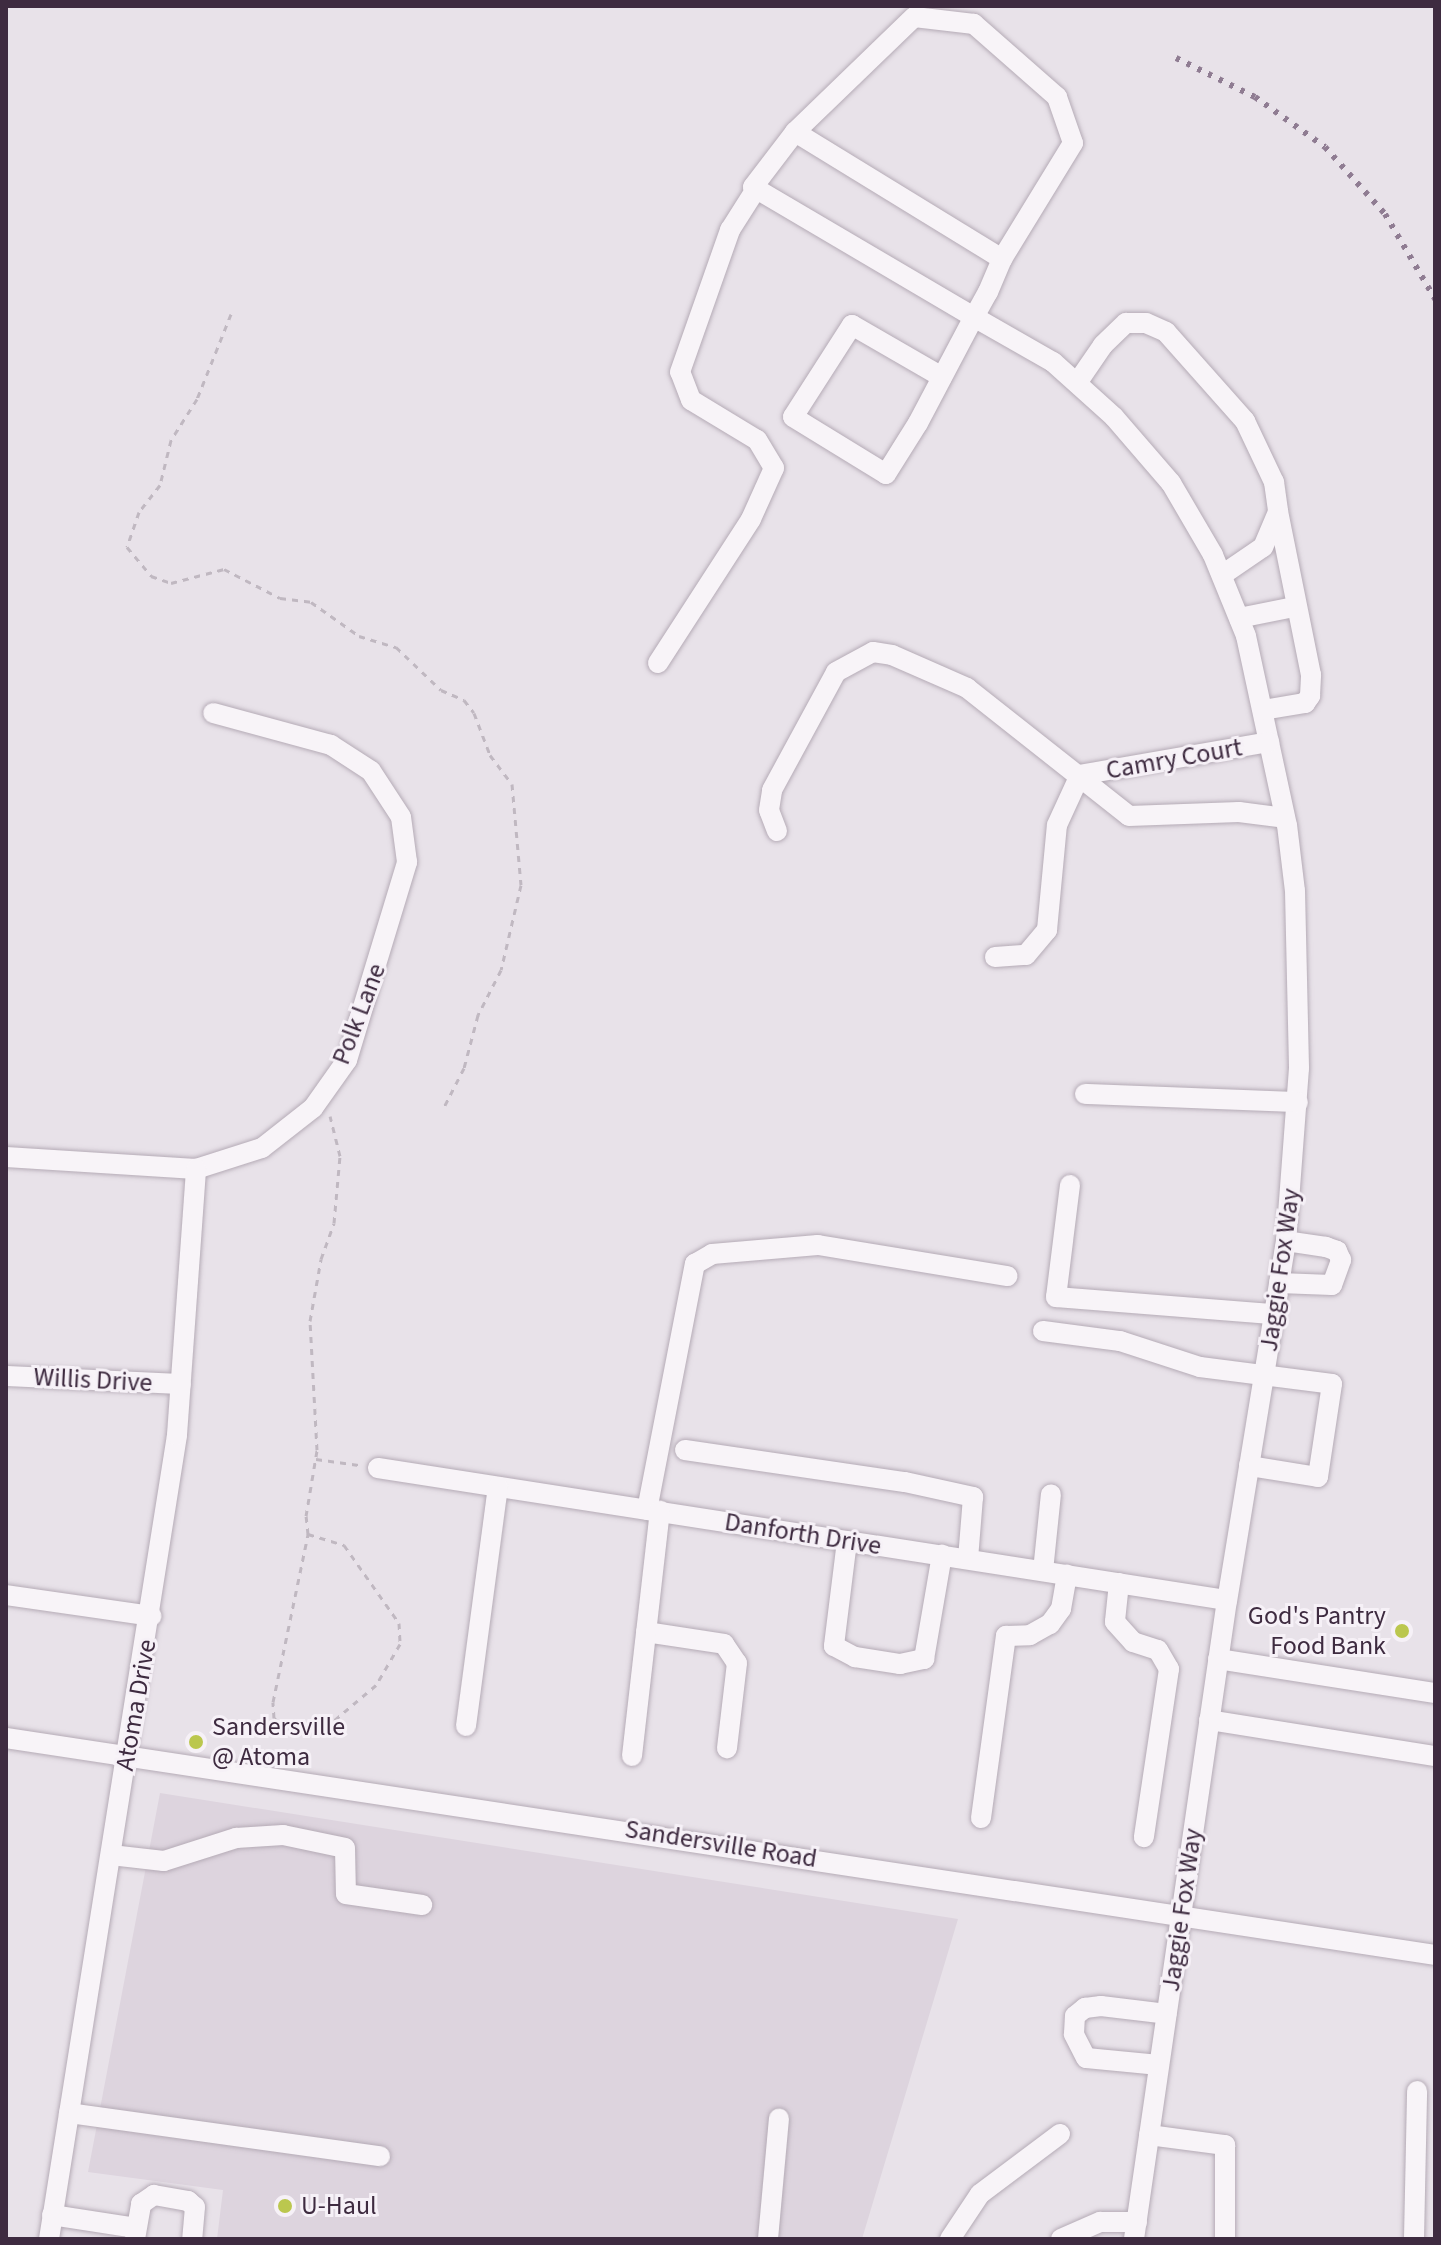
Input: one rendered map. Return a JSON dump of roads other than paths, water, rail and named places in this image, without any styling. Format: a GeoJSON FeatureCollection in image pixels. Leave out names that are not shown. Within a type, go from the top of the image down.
{"type":"FeatureCollection","features":[{"type":"Feature","properties":{"kind":"street"},"geometry":{"type":"LineString","coordinates":[[658,663],[751,519],[774,468],[757,440],[691,400],[680,372],[730,230],[795,132],[914,17],[974,24],[1057,97],[1073,143],[1002,259],[942,377],[886,474],[793,417],[852,325],[942,377]]}},
{"type":"Feature","properties":{"kind":"street"},"geometry":{"type":"LineString","coordinates":[[795,132],[1002,259]]}},
{"type":"Feature","properties":{"kind":"street","name":"Jaggie Fox Way"},"geometry":{"type":"LineString","coordinates":[[756,189],[1053,362],[1114,417],[1171,483],[1222,575],[1239,618],[1263,710],[1285,818],[1295,891],[1298,1102],[1286,1241],[1218,1659],[1136,2230]]}},
{"type":"Feature","properties":{"kind":"street"},"geometry":{"type":"LineString","coordinates":[[1077,383],[1103,345],[1126,323],[1146,323],[1166,332],[1245,421],[1274,482],[1294,607],[1311,675],[1310,696],[1305,703],[1263,710]]}},
{"type":"Feature","properties":{"kind":"street"},"geometry":{"type":"LineString","coordinates":[[1222,575],[1263,547],[1278,512]]}},
{"type":"Feature","properties":{"kind":"street"},"geometry":{"type":"LineString","coordinates":[[1239,618],[1294,607]]}},
{"type":"Feature","properties":{"kind":"street"},"geometry":{"type":"LineString","coordinates":[[777,831],[769,810],[772,790],[836,672],[873,652],[892,655],[967,688],[1129,816],[1239,812],[1285,818]]}},
{"type":"Feature","properties":{"kind":"street","name":"Polk Lane"},"geometry":{"type":"LineString","coordinates":[[6,1157],[196,1169],[262,1148],[313,1108],[347,1060],[407,862],[401,817],[371,771],[331,745],[213,713]]}},
{"type":"Feature","properties":{"kind":"street","name":"Camry Court"},"geometry":{"type":"LineString","coordinates":[[1080,775],[1269,742]]}},
{"type":"Feature","properties":{"kind":"street"},"geometry":{"type":"LineString","coordinates":[[995,957],[1026,955],[1047,930],[1057,825],[1080,775]]}},
{"type":"Feature","properties":{"kind":"street"},"geometry":{"type":"LineString","coordinates":[[1085,1094],[1298,1102]]}},
{"type":"Feature","properties":{"kind":"street","name":"Atoma Drive"},"geometry":{"type":"LineString","coordinates":[[49,2239],[151,1616],[181,1384],[196,1169]]}},
{"type":"Feature","properties":{"kind":"street"},"geometry":{"type":"LineString","coordinates":[[1070,1185],[1056,1297],[1274,1314]]}},
{"type":"Feature","properties":{"kind":"street"},"geometry":{"type":"LineString","coordinates":[[1279,1283],[1332,1285],[1340,1269],[1337,1251],[1286,1241]]}},
{"type":"Feature","properties":{"kind":"street"},"geometry":{"type":"LineString","coordinates":[[632,1756],[646,1632],[654,1510],[695,1264],[712,1254],[818,1245],[1007,1276]]}},
{"type":"Feature","properties":{"kind":"street"},"geometry":{"type":"LineString","coordinates":[[1043,1331],[1120,1341],[1200,1367],[1332,1384],[1318,1477],[1249,1466]]}},
{"type":"Feature","properties":{"kind":"street","name":"Willis Drive"},"geometry":{"type":"LineString","coordinates":[[6,1376],[181,1384]]}},
{"type":"Feature","properties":{"kind":"street"},"geometry":{"type":"LineString","coordinates":[[685,1450],[973,1497],[968,1559]]}},
{"type":"Feature","properties":{"kind":"street","name":"Danforth Drive"},"geometry":{"type":"LineString","coordinates":[[378,1468],[1227,1600]]}},
{"type":"Feature","properties":{"kind":"street"},"geometry":{"type":"LineString","coordinates":[[466,1726],[498,1487]]}},
{"type":"Feature","properties":{"kind":"street"},"geometry":{"type":"LineString","coordinates":[[1043,1571],[1051,1494]]}},
{"type":"Feature","properties":{"kind":"street"},"geometry":{"type":"LineString","coordinates":[[847,1541],[834,1646],[855,1657],[900,1664],[924,1659],[942,1555]]}},
{"type":"Feature","properties":{"kind":"street"},"geometry":{"type":"LineString","coordinates":[[981,1818],[1006,1636],[1030,1635],[1050,1624],[1061,1609],[1067,1575]]}},
{"type":"Feature","properties":{"kind":"street"},"geometry":{"type":"LineString","coordinates":[[1119,1583],[1115,1622],[1122,1634],[1158,1650],[1169,1669],[1144,1837]]}},
{"type":"Feature","properties":{"kind":"street"},"geometry":{"type":"LineString","coordinates":[[6,1595],[151,1616]]}},
{"type":"Feature","properties":{"kind":"street"},"geometry":{"type":"LineString","coordinates":[[646,1632],[724,1644],[737,1663],[727,1748]]}},
{"type":"Feature","properties":{"kind":"street"},"geometry":{"type":"LineString","coordinates":[[1218,1659],[1435,1693]]}},
{"type":"Feature","properties":{"kind":"street"},"geometry":{"type":"LineString","coordinates":[[1209,1720],[1435,1756]]}},
{"type":"Feature","properties":{"kind":"street","name":"Sandersville Road"},"geometry":{"type":"LineString","coordinates":[[6,1738],[622,1828],[1180,1918],[1435,1955]]}},
{"type":"Feature","properties":{"kind":"street"},"geometry":{"type":"LineString","coordinates":[[111,1855],[164,1861],[236,1838],[283,1835],[345,1848],[346,1894],[422,1905]]}},
{"type":"Feature","properties":{"kind":"street"},"geometry":{"type":"LineString","coordinates":[[1159,2065],[1086,2058],[1074,2034],[1075,2016],[1085,2008],[1101,2006],[1167,2014]]}},
{"type":"Feature","properties":{"kind":"street"},"geometry":{"type":"LineString","coordinates":[[1414,2239],[1417,2091]]}},
{"type":"Feature","properties":{"kind":"street"},"geometry":{"type":"LineString","coordinates":[[69,2113],[380,2156]]}},
{"type":"Feature","properties":{"kind":"street"},"geometry":{"type":"LineString","coordinates":[[768,2239],[779,2119]]}},
{"type":"Feature","properties":{"kind":"street"},"geometry":{"type":"LineString","coordinates":[[950,2239],[980,2194],[1060,2134]]}},
{"type":"Feature","properties":{"kind":"street"},"geometry":{"type":"LineString","coordinates":[[1149,2135],[1225,2145],[1225,2239]]}},
{"type":"Feature","properties":{"kind":"street"},"geometry":{"type":"LineString","coordinates":[[52,2215],[136,2234],[146,2198],[188,2201],[196,2216],[192,2239]]}},
{"type":"Feature","properties":{"kind":"street"},"geometry":{"type":"LineString","coordinates":[[1061,2239],[1100,2222],[1136,2230]]}},
{"type":"Feature","properties":{"kind":"railway"},"geometry":{"type":"LineString","coordinates":[[1176,58],[1255,97],[1325,147],[1385,214],[1435,299]]}},
{"type":"Feature","properties":{"kind":"place","name":"God's Pantry Food Bank"},"geometry":{"type":"Point","coordinates":[1402,1631]}},
{"type":"Feature","properties":{"kind":"place","name":"Sandersville @ Atoma"},"geometry":{"type":"Point","coordinates":[196,1742]}},
{"type":"Feature","properties":{"kind":"place","name":"U-Haul"},"geometry":{"type":"Point","coordinates":[285,2206]}}]}
